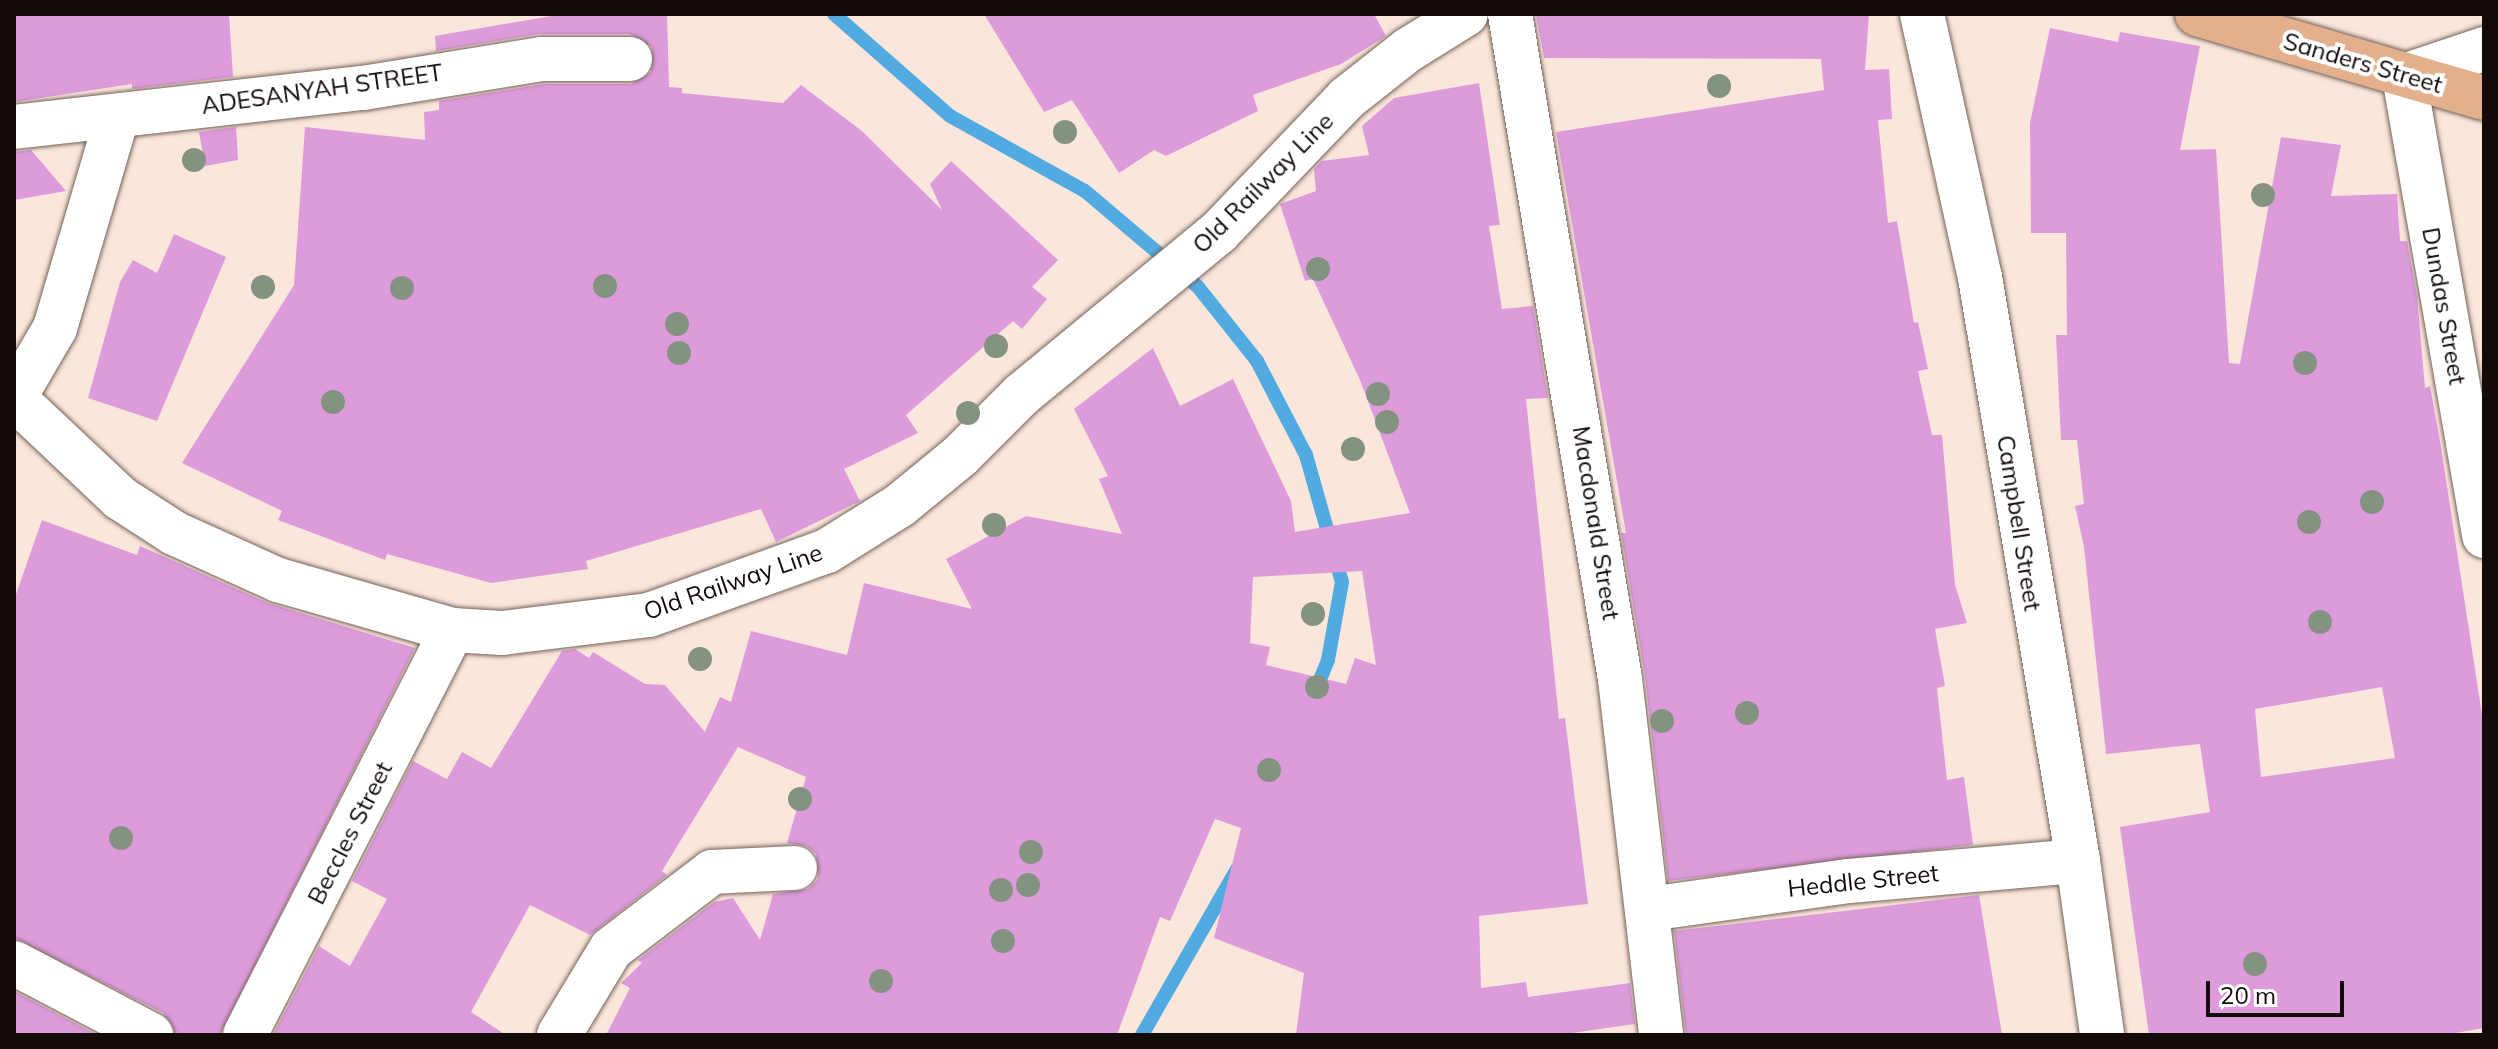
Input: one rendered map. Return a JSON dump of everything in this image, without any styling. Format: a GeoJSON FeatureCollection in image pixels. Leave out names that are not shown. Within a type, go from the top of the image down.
{"type":"FeatureCollection","features":[{"type":"Feature","properties":{"kind":"main road","name":"Sanders Street"},"geometry":{"type":"LineString","coordinates":[[2197,14],[2484,98]]}},
{"type":"Feature","properties":{"kind":"street","name":"Old Railway Line"},"geometry":{"type":"LineString","coordinates":[[14,398],[120,498],[174,533],[278,580],[452,630],[515,632],[649,615],[827,551],[899,506],[960,456],[1021,395],[1219,232],[1347,98],[1408,50],[1466,14]]}},
{"type":"Feature","properties":{"kind":"street","name":"Macdonald Street"},"geometry":{"type":"LineString","coordinates":[[1510,14],[1620,679],[1649,909],[1661,1035]]}},
{"type":"Feature","properties":{"kind":"street","name":"Campbell Street"},"geometry":{"type":"LineString","coordinates":[[1922,14],[1980,277],[2078,861],[2102,1035]]}},
{"type":"Feature","properties":{"kind":"street"},"geometry":{"type":"LineString","coordinates":[[2404,76],[2484,49]]}},
{"type":"Feature","properties":{"kind":"street","name":"ADESANYAH STREET"},"geometry":{"type":"LineString","coordinates":[[14,127],[117,118],[363,88],[542,59],[630,59]]}},
{"type":"Feature","properties":{"kind":"street","name":"Dundas Street"},"geometry":{"type":"LineString","coordinates":[[2404,76],[2483,524]]}},
{"type":"Feature","properties":{"kind":"street"},"geometry":{"type":"LineString","coordinates":[[14,398],[55,328],[117,118]]}},
{"type":"Feature","properties":{"kind":"street","name":"Beccles Street"},"geometry":{"type":"LineString","coordinates":[[245,1035],[452,630]]}},
{"type":"Feature","properties":{"kind":"street","name":"Heddle Street"},"geometry":{"type":"LineString","coordinates":[[1649,909],[1849,881],[2078,861]]}},
{"type":"Feature","properties":{"kind":"street"},"geometry":{"type":"LineString","coordinates":[[559,1035],[611,949],[712,872],[795,868]]}},
{"type":"Feature","properties":{"kind":"street"},"geometry":{"type":"LineString","coordinates":[[14,963],[151,1035]]}},
{"type":"Feature","properties":{"kind":"building"},"geometry":{"type":"Polygon","coordinates":[[[14,14],[229,14],[233,77],[132,89],[132,84],[14,102],[14,14]]]}},
{"type":"Feature","properties":{"kind":"building"},"geometry":{"type":"Polygon","coordinates":[[[563,14],[667,14],[669,87],[682,88],[682,93],[783,103],[801,85],[862,131],[942,210],[930,184],[951,161],[1058,260],[1032,287],[1047,299],[1022,329],[1013,321],[906,415],[918,433],[844,469],[860,501],[776,542],[761,509],[586,561],[588,569],[491,583],[387,554],[385,560],[278,520],[282,511],[182,463],[294,285],[305,127],[425,140],[424,112],[439,110],[439,101],[544,84],[631,84],[651,72],[652,47],[630,34],[538,34],[436,51],[435,36],[563,14]]]}},
{"type":"Feature","properties":{"kind":"building"},"geometry":{"type":"Polygon","coordinates":[[[984,14],[1374,14],[1386,36],[1341,64],[1253,95],[1258,111],[1166,156],[1154,150],[1119,173],[1072,100],[1044,112],[984,14]]]}},
{"type":"Feature","properties":{"kind":"building"},"geometry":{"type":"Polygon","coordinates":[[[1536,14],[1869,14],[1865,70],[1889,69],[1892,119],[1878,120],[1888,223],[1897,221],[1914,323],[1918,322],[1928,369],[1918,371],[1932,435],[1942,435],[1955,585],[1967,623],[1935,629],[1945,686],[1937,688],[1947,780],[1964,777],[1973,845],[1668,881],[1645,676],[1621,533],[1626,533],[1556,132],[1824,90],[1821,59],[1544,58],[1536,14]]]}},
{"type":"Feature","properties":{"kind":"building"},"geometry":{"type":"Polygon","coordinates":[[[2050,28],[2118,42],[2120,32],[2200,46],[2180,150],[2216,149],[2229,363],[2240,364],[2281,137],[2341,145],[2331,196],[2397,194],[2400,241],[2407,241],[2417,296],[2425,388],[2430,386],[2441,447],[2484,728],[2484,1028],[2444,1035],[2149,1035],[2120,827],[2210,812],[2200,744],[2106,754],[2084,547],[2075,506],[2084,504],[2077,440],[2061,440],[2056,335],[2067,335],[2066,233],[2031,233],[2030,123],[2050,28]],[[2382,687],[2255,709],[2261,777],[2395,758],[2382,687]]]}},
{"type":"Feature","properties":{"kind":"building"},"geometry":{"type":"Polygon","coordinates":[[[1479,83],[1500,225],[1489,226],[1502,309],[1533,306],[1548,398],[1526,399],[1559,719],[1565,718],[1588,904],[1479,916],[1481,988],[1526,982],[1528,997],[1630,983],[1635,1024],[1558,1035],[1296,1035],[1304,973],[1214,938],[1241,828],[1215,819],[1170,921],[1160,917],[1117,1035],[606,1035],[630,988],[621,983],[642,963],[638,960],[714,902],[733,898],[760,940],[773,894],[808,889],[818,879],[816,854],[806,846],[787,843],[806,777],[738,747],[662,871],[667,875],[590,935],[530,905],[471,1012],[506,1035],[273,1035],[319,946],[350,966],[387,899],[352,881],[413,761],[447,779],[462,752],[491,768],[562,651],[575,649],[589,658],[593,652],[645,684],[665,685],[705,732],[720,697],[731,702],[751,631],[847,655],[864,583],[972,609],[946,559],[1026,516],[1122,534],[1099,479],[1108,476],[1074,409],[1153,348],[1180,406],[1233,379],[1291,501],[1295,532],[1410,513],[1360,380],[1313,279],[1305,281],[1280,204],[1316,191],[1314,169],[1322,161],[1369,155],[1362,126],[1394,98],[1479,83]],[[1362,571],[1253,577],[1250,643],[1270,647],[1266,665],[1346,684],[1355,658],[1376,665],[1362,571]]]}},
{"type":"Feature","properties":{"kind":"building"},"geometry":{"type":"Polygon","coordinates":[[[236,127],[238,160],[205,166],[199,132],[236,127]]]}},
{"type":"Feature","properties":{"kind":"building"},"geometry":{"type":"Polygon","coordinates":[[[31,150],[66,191],[14,200],[14,152],[31,150]]]}},
{"type":"Feature","properties":{"kind":"building"},"geometry":{"type":"Polygon","coordinates":[[[174,234],[226,257],[157,421],[88,398],[120,282],[133,260],[157,273],[174,234]]]}},
{"type":"Feature","properties":{"kind":"building"},"geometry":{"type":"Polygon","coordinates":[[[42,520],[137,555],[140,546],[268,603],[415,648],[220,1035],[176,1035],[163,1013],[14,938],[14,600],[42,520]]]}},
{"type":"Feature","properties":{"kind":"building"},"geometry":{"type":"Polygon","coordinates":[[[1979,895],[2002,1035],[1686,1035],[1674,931],[1979,895]]]}},
{"type":"Feature","properties":{"kind":"building"},"geometry":{"type":"Polygon","coordinates":[[[14,991],[97,1035],[14,1035],[14,991]]]}},
{"type":"Feature","properties":{"kind":"waterway"},"geometry":{"type":"LineString","coordinates":[[834,14],[950,116],[1085,191],[1198,287],[1257,361],[1306,455],[1342,582],[1328,660],[1315,693]]}},
{"type":"Feature","properties":{"kind":"waterway"},"geometry":{"type":"LineString","coordinates":[[1142,1035],[1237,869]]}}]}
